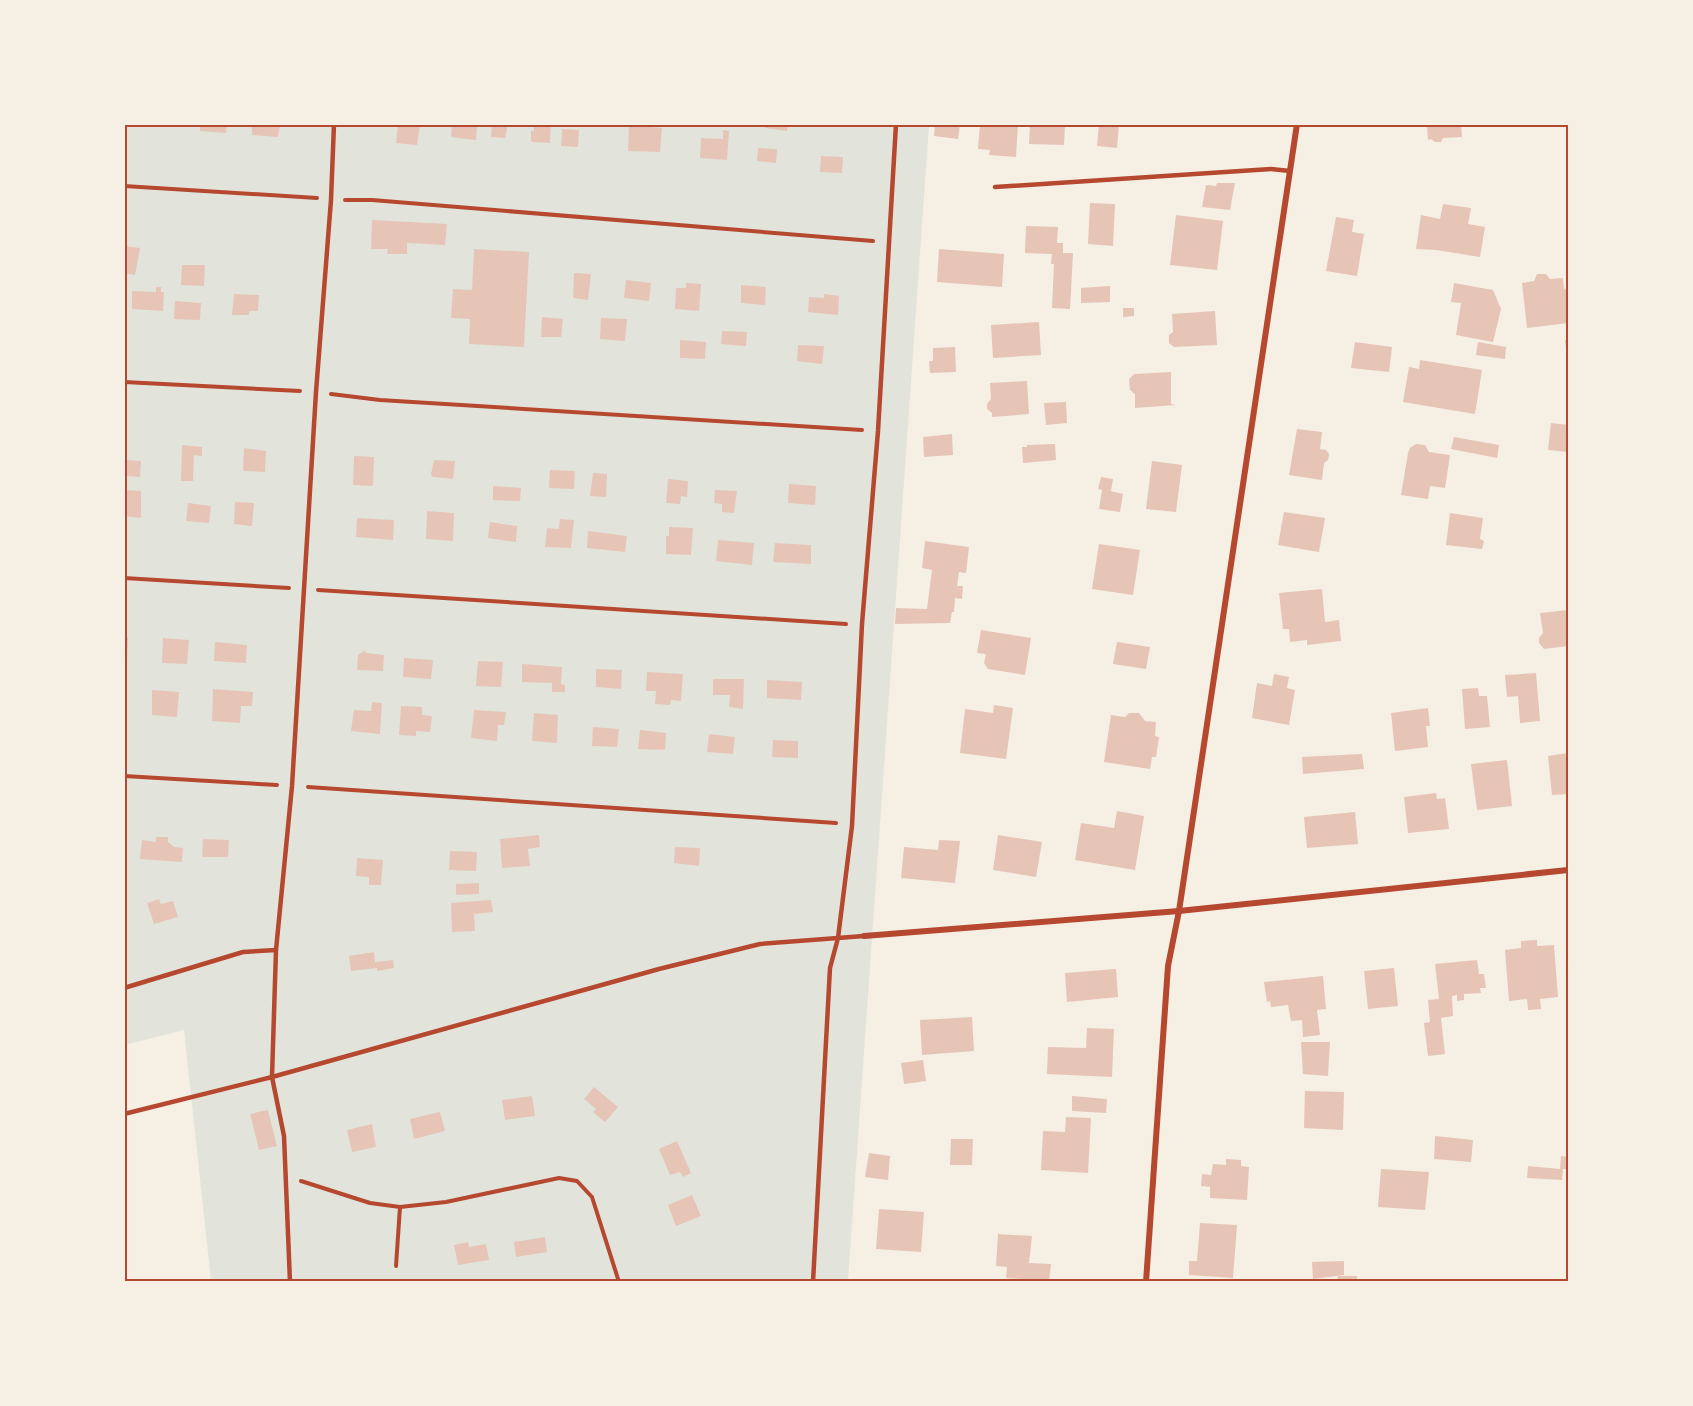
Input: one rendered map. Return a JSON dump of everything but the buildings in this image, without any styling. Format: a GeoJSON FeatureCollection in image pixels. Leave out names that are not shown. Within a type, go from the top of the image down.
{"type":"FeatureCollection","features":[{"type":"Feature","properties":{"kind":"street"},"geometry":{"type":"LineString","coordinates":[[1146,1281],[1168,966],[1179,911],[1297,124]]}},
{"type":"Feature","properties":{"kind":"street"},"geometry":{"type":"LineString","coordinates":[[864,936],[1179,911],[1569,870]]}},
{"type":"Feature","properties":{"kind":"lane"},"geometry":{"type":"LineString","coordinates":[[290,1281],[284,1136],[272,1077],[276,950],[292,786],[316,392],[331,200],[334,124]]}},
{"type":"Feature","properties":{"kind":"lane"},"geometry":{"type":"LineString","coordinates":[[813,1281],[830,968],[838,938],[852,826],[862,624],[878,430],[897,124]]}},
{"type":"Feature","properties":{"kind":"lane"},"geometry":{"type":"LineString","coordinates":[[995,187],[1271,169],[1290,171]]}},
{"type":"Feature","properties":{"kind":"lane"},"geometry":{"type":"LineString","coordinates":[[124,1114],[272,1077],[737,949],[760,944],[864,936]]}},
{"type":"Feature","properties":{"kind":"lane"},"geometry":{"type":"LineString","coordinates":[[124,987],[243,952],[276,950]]}},
{"type":"Feature","properties":{"kind":"path"},"geometry":{"type":"LineString","coordinates":[[124,186],[331,200],[384,201],[845,237],[889,243]]}},
{"type":"Feature","properties":{"kind":"path"},"geometry":{"type":"LineString","coordinates":[[124,382],[316,392],[380,399],[878,430]]}},
{"type":"Feature","properties":{"kind":"path"},"geometry":{"type":"LineString","coordinates":[[124,579],[862,624]]}},
{"type":"Feature","properties":{"kind":"path"},"geometry":{"type":"LineString","coordinates":[[124,776],[820,821],[852,826]]}},
{"type":"Feature","properties":{"kind":"path"},"geometry":{"type":"LineString","coordinates":[[286,1177],[370,1203],[400,1207],[446,1202],[559,1178],[577,1181],[592,1197],[619,1281]]}},
{"type":"Feature","properties":{"kind":"path"},"geometry":{"type":"LineString","coordinates":[[396,1266],[400,1207]]}},
{"type":"Feature","properties":{"kind":"shaded area"},"geometry":{"type":"Polygon","coordinates":[[[125,125],[929,125],[848,1281],[211,1281],[184,1030],[125,1045],[125,125]]]}}]}
